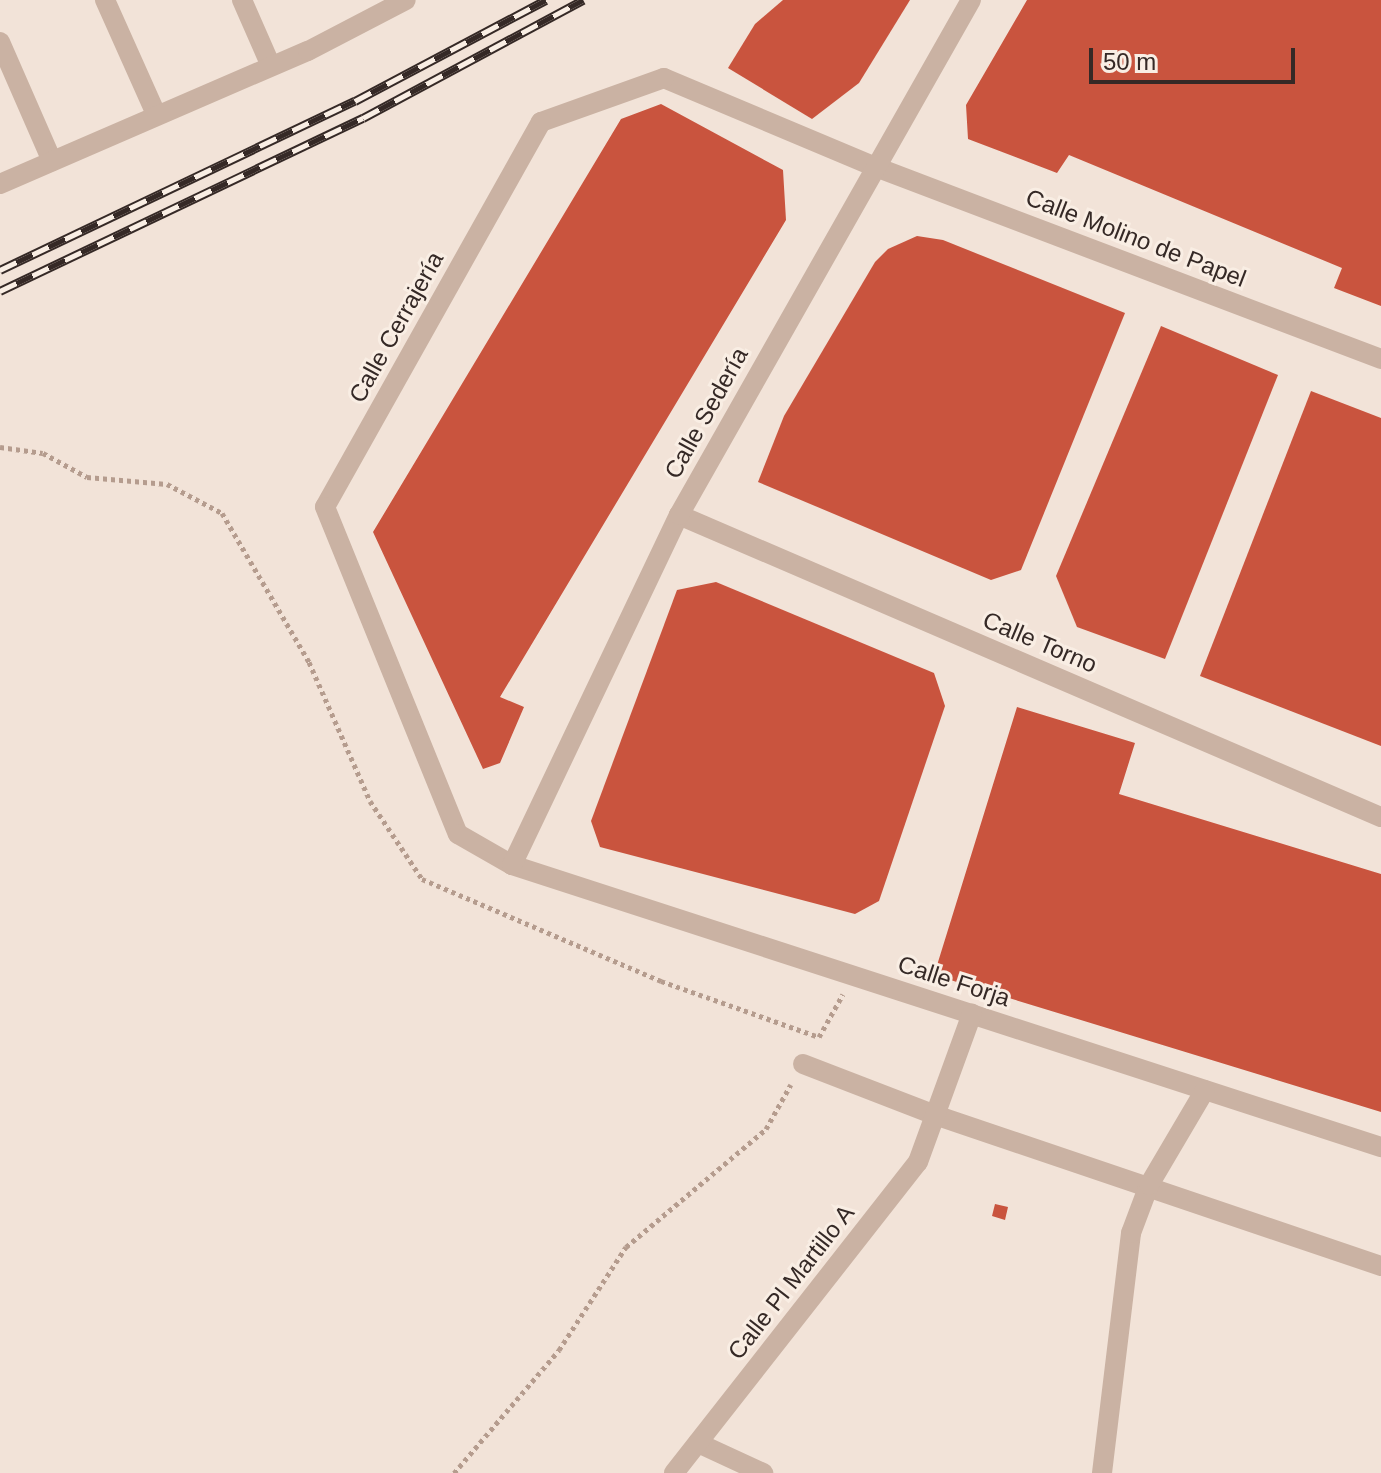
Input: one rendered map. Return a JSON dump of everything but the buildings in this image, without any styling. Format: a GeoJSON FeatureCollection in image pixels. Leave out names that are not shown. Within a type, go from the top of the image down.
{"type":"FeatureCollection","features":[{"type":"Feature","properties":{"kind":"street"},"geometry":{"type":"LineString","coordinates":[[105,0],[156,114]]}},
{"type":"Feature","properties":{"kind":"street"},"geometry":{"type":"LineString","coordinates":[[0,184],[271,66],[406,0]]}},
{"type":"Feature","properties":{"kind":"street","name":"Calle Sedería"},"geometry":{"type":"LineString","coordinates":[[512,865],[679,515],[873,166],[971,0]]}},
{"type":"Feature","properties":{"kind":"street"},"geometry":{"type":"LineString","coordinates":[[249,2],[271,66]]}},
{"type":"Feature","properties":{"kind":"street"},"geometry":{"type":"LineString","coordinates":[[0,42],[52,161]]}},
{"type":"Feature","properties":{"kind":"street","name":"Calle Cerrajería"},"geometry":{"type":"LineString","coordinates":[[512,865],[458,834],[325,507],[541,122],[664,78],[873,166]]}},
{"type":"Feature","properties":{"kind":"street","name":"Calle Molino de Papel"},"geometry":{"type":"LineString","coordinates":[[873,166],[1381,359]]}},
{"type":"Feature","properties":{"kind":"street","name":"Calle Torno"},"geometry":{"type":"LineString","coordinates":[[679,515],[1381,817]]}},
{"type":"Feature","properties":{"kind":"street","name":"Calle Forja"},"geometry":{"type":"LineString","coordinates":[[512,865],[1381,1147]]}},
{"type":"Feature","properties":{"kind":"street","name":"Calle Pl Martillo A"},"geometry":{"type":"LineString","coordinates":[[674,1473],[918,1162],[972,1014]]}},
{"type":"Feature","properties":{"kind":"street"},"geometry":{"type":"LineString","coordinates":[[803,1064],[935,1115],[1380,1263]]}},
{"type":"Feature","properties":{"kind":"street"},"geometry":{"type":"LineString","coordinates":[[1102,1473],[1131,1233],[1149,1185],[1205,1090]]}},
{"type":"Feature","properties":{"kind":"street"},"geometry":{"type":"LineString","coordinates":[[698,1443],[763,1473]]}},
{"type":"Feature","properties":{"kind":"path"},"geometry":{"type":"LineString","coordinates":[[0,447],[43,453],[87,477],[167,484],[222,513],[309,662],[370,801],[422,879],[661,981],[819,1037]]}},
{"type":"Feature","properties":{"kind":"path"},"geometry":{"type":"LineString","coordinates":[[454,1473],[559,1350],[626,1247],[766,1129],[854,976]]}},
{"type":"Feature","properties":{"kind":"railway"},"geometry":{"type":"LineString","coordinates":[[0,270],[355,101],[546,0]]}},
{"type":"Feature","properties":{"kind":"railway"},"geometry":{"type":"LineString","coordinates":[[0,291],[363,118],[583,0]]}}]}
